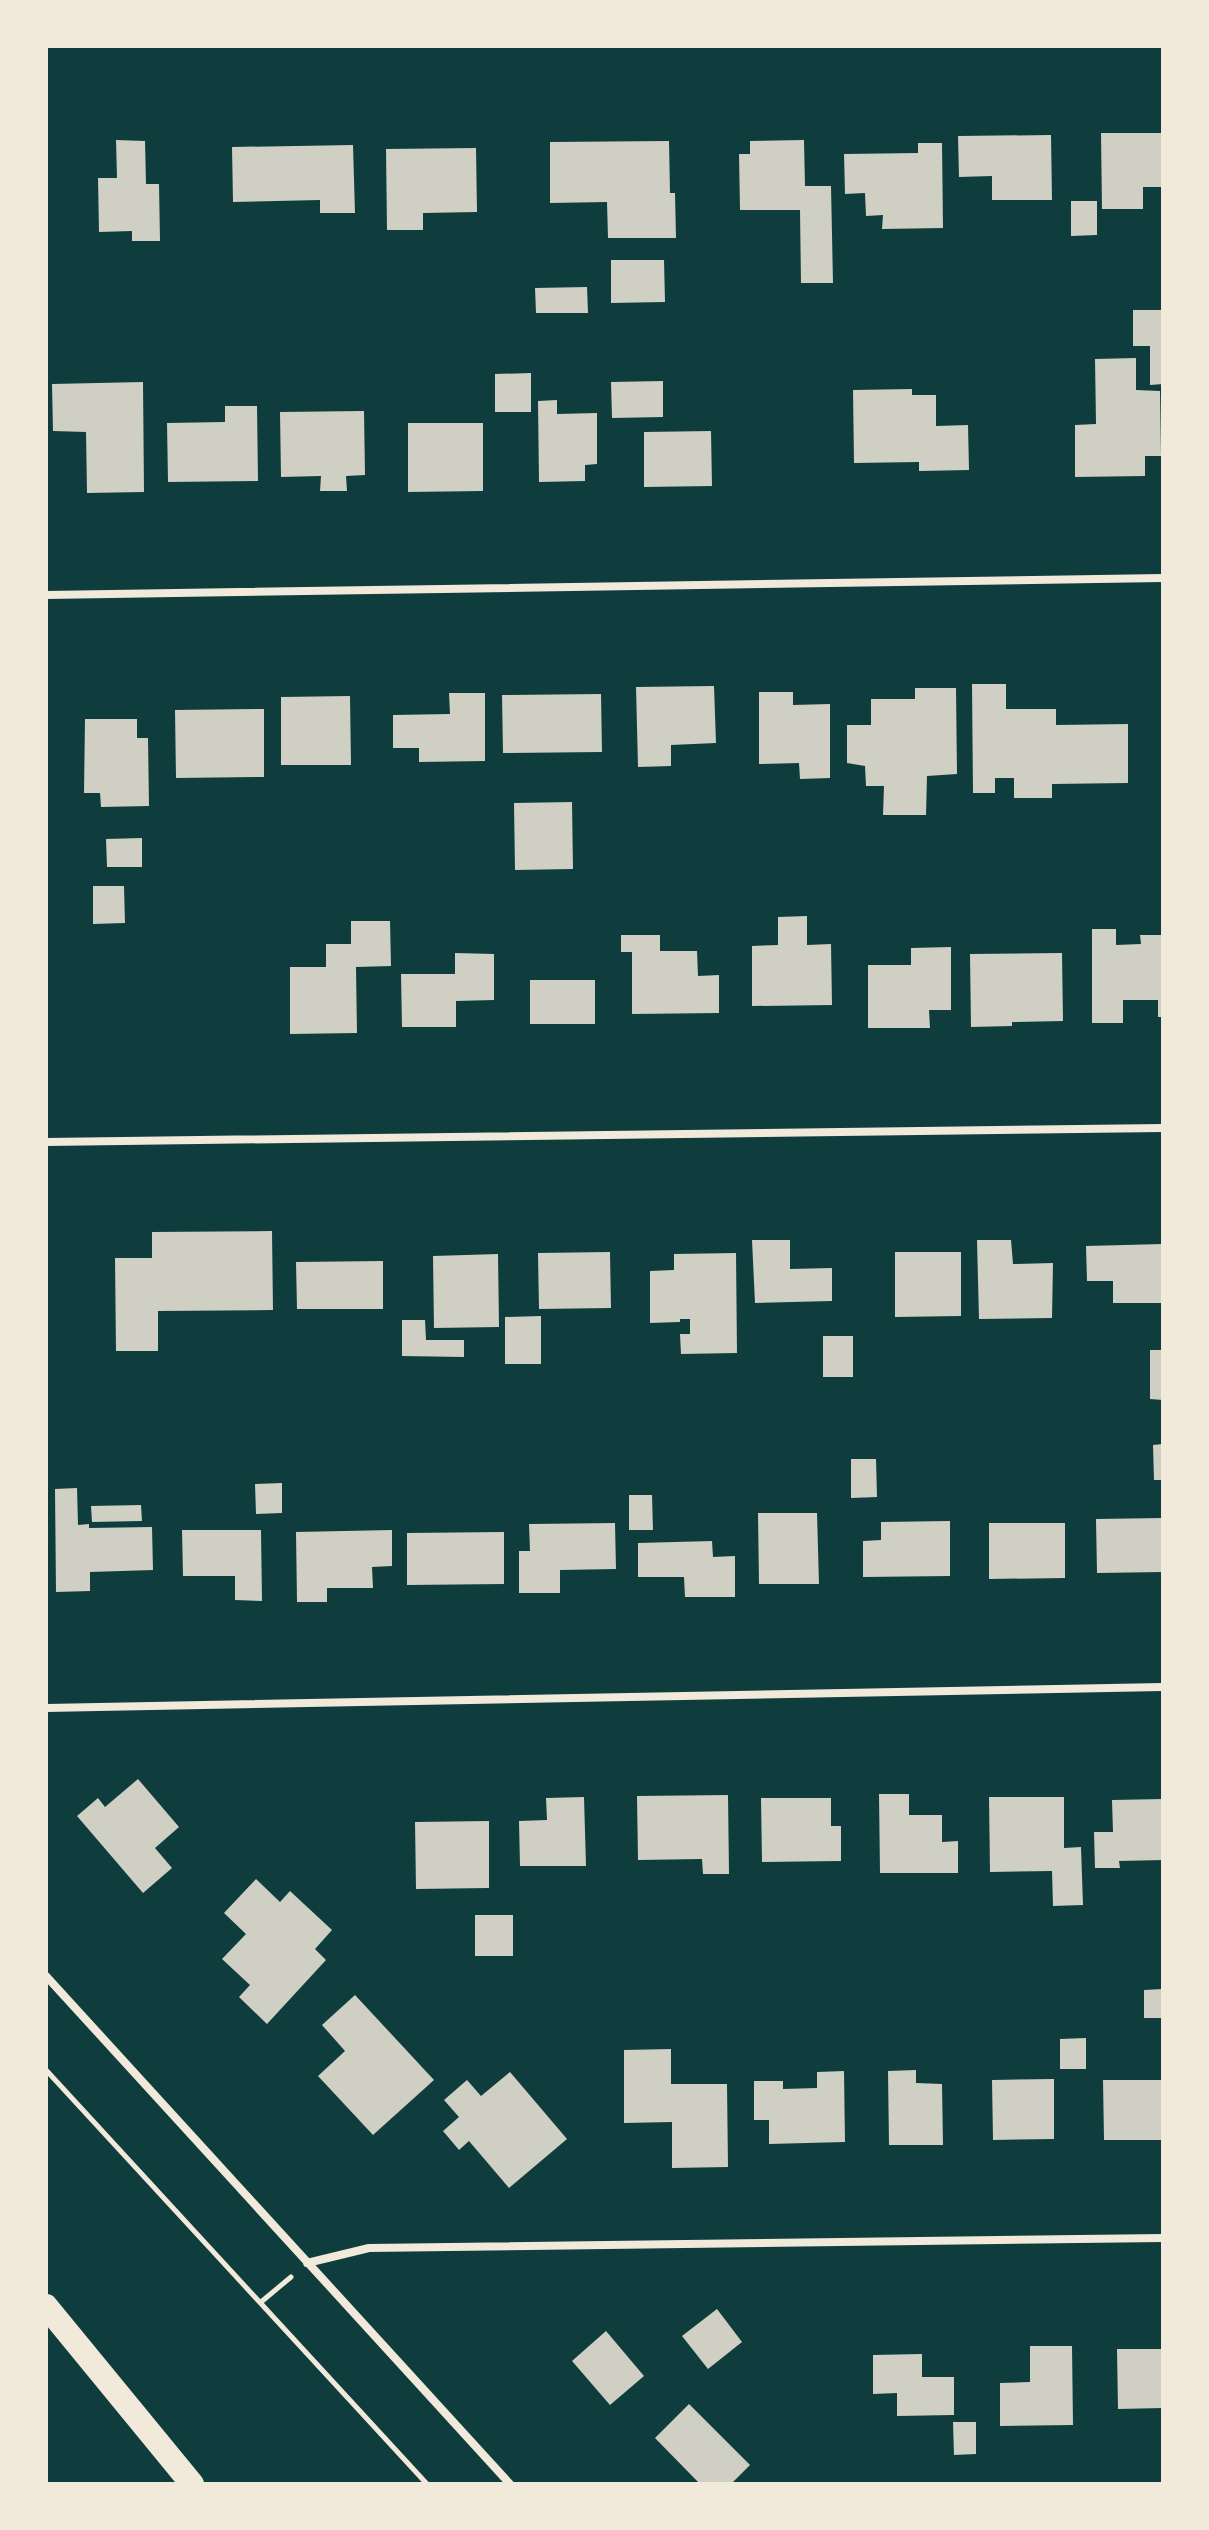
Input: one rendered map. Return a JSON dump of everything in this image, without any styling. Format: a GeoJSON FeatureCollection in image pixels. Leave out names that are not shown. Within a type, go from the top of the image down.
{"type":"FeatureCollection","features":[{"type":"Feature","properties":{"kind":"highway"},"geometry":{"type":"LineString","coordinates":[[46,2306],[192,2484]]}},
{"type":"Feature","properties":{"kind":"street"},"geometry":{"type":"LineString","coordinates":[[46,595],[1163,578]]}},
{"type":"Feature","properties":{"kind":"street"},"geometry":{"type":"LineString","coordinates":[[46,1142],[1163,1128]]}},
{"type":"Feature","properties":{"kind":"street"},"geometry":{"type":"LineString","coordinates":[[46,1708],[1163,1687]]}},
{"type":"Feature","properties":{"kind":"street"},"geometry":{"type":"LineString","coordinates":[[46,1976],[510,2484]]}},
{"type":"Feature","properties":{"kind":"street"},"geometry":{"type":"LineString","coordinates":[[307,2263],[369,2248],[1163,2238]]}},
{"type":"Feature","properties":{"kind":"path"},"geometry":{"type":"LineString","coordinates":[[46,2070],[427,2484]]}},
{"type":"Feature","properties":{"kind":"path"},"geometry":{"type":"LineString","coordinates":[[261,2302],[307,2263]]}},
{"type":"Feature","properties":{"kind":"building"},"geometry":{"type":"Polygon","coordinates":[[[1101,133],[1161,133],[1161,187],[1143,187],[1143,209],[1102,209],[1101,133]]]}},
{"type":"Feature","properties":{"kind":"building"},"geometry":{"type":"Polygon","coordinates":[[[1051,135],[1052,200],[992,200],[992,176],[959,177],[958,136],[1051,135]]]}},
{"type":"Feature","properties":{"kind":"building"},"geometry":{"type":"Polygon","coordinates":[[[116,140],[145,141],[146,184],[159,184],[160,241],[132,241],[132,231],[99,232],[98,178],[117,178],[116,140]]]}},
{"type":"Feature","properties":{"kind":"building"},"geometry":{"type":"Polygon","coordinates":[[[804,140],[805,186],[831,186],[833,283],[801,283],[800,210],[740,210],[739,154],[750,154],[750,141],[804,140]]]}},
{"type":"Feature","properties":{"kind":"building"},"geometry":{"type":"Polygon","coordinates":[[[669,141],[670,193],[675,193],[676,238],[608,238],[607,202],[550,203],[550,142],[669,141]]]}},
{"type":"Feature","properties":{"kind":"building"},"geometry":{"type":"Polygon","coordinates":[[[918,143],[942,143],[943,228],[882,229],[883,215],[866,216],[865,193],[845,194],[844,154],[918,153],[918,143]]]}},
{"type":"Feature","properties":{"kind":"building"},"geometry":{"type":"Polygon","coordinates":[[[353,145],[355,213],[320,213],[320,200],[233,202],[232,147],[353,145]]]}},
{"type":"Feature","properties":{"kind":"building"},"geometry":{"type":"Polygon","coordinates":[[[476,148],[477,212],[423,213],[423,230],[387,230],[386,149],[476,148]]]}},
{"type":"Feature","properties":{"kind":"building"},"geometry":{"type":"Polygon","coordinates":[[[1071,201],[1097,201],[1097,235],[1071,236],[1071,201]]]}},
{"type":"Feature","properties":{"kind":"building"},"geometry":{"type":"Polygon","coordinates":[[[611,260],[664,260],[665,302],[611,303],[611,260]]]}},
{"type":"Feature","properties":{"kind":"building"},"geometry":{"type":"Polygon","coordinates":[[[587,287],[588,313],[536,313],[535,288],[587,287]]]}},
{"type":"Feature","properties":{"kind":"building"},"geometry":{"type":"Polygon","coordinates":[[[1133,310],[1163,310],[1163,384],[1150,385],[1150,346],[1133,346],[1133,310]]]}},
{"type":"Feature","properties":{"kind":"building"},"geometry":{"type":"Polygon","coordinates":[[[1136,358],[1136,390],[1160,391],[1161,456],[1145,456],[1145,476],[1075,477],[1075,425],[1096,424],[1095,359],[1136,358]]]}},
{"type":"Feature","properties":{"kind":"building"},"geometry":{"type":"Polygon","coordinates":[[[531,373],[531,412],[495,412],[495,374],[531,373]]]}},
{"type":"Feature","properties":{"kind":"building"},"geometry":{"type":"Polygon","coordinates":[[[663,381],[663,417],[612,418],[611,382],[663,381]]]}},
{"type":"Feature","properties":{"kind":"building"},"geometry":{"type":"Polygon","coordinates":[[[143,382],[144,492],[87,493],[86,432],[53,431],[52,384],[143,382]]]}},
{"type":"Feature","properties":{"kind":"building"},"geometry":{"type":"Polygon","coordinates":[[[912,389],[912,395],[936,395],[936,426],[968,425],[969,470],[919,471],[919,462],[854,463],[853,390],[912,389]]]}},
{"type":"Feature","properties":{"kind":"building"},"geometry":{"type":"Polygon","coordinates":[[[557,400],[557,414],[597,413],[597,464],[585,465],[585,481],[539,482],[538,401],[557,400]]]}},
{"type":"Feature","properties":{"kind":"building"},"geometry":{"type":"Polygon","coordinates":[[[225,406],[257,406],[258,481],[168,482],[167,423],[225,422],[225,406]]]}},
{"type":"Feature","properties":{"kind":"building"},"geometry":{"type":"Polygon","coordinates":[[[364,411],[365,475],[346,476],[347,491],[320,491],[321,476],[281,477],[280,412],[364,411]]]}},
{"type":"Feature","properties":{"kind":"building"},"geometry":{"type":"Polygon","coordinates":[[[408,423],[483,423],[483,491],[408,492],[408,423]]]}},
{"type":"Feature","properties":{"kind":"building"},"geometry":{"type":"Polygon","coordinates":[[[711,431],[712,486],[644,487],[644,432],[711,431]]]}},
{"type":"Feature","properties":{"kind":"building"},"geometry":{"type":"Polygon","coordinates":[[[972,684],[1006,684],[1006,709],[1056,709],[1056,725],[1128,724],[1128,783],[1052,784],[1052,798],[1014,798],[1014,778],[995,778],[995,793],[973,793],[972,684]]]}},
{"type":"Feature","properties":{"kind":"building"},"geometry":{"type":"Polygon","coordinates":[[[714,686],[716,743],[671,745],[671,766],[638,767],[636,687],[714,686]]]}},
{"type":"Feature","properties":{"kind":"building"},"geometry":{"type":"Polygon","coordinates":[[[915,688],[956,688],[957,774],[927,776],[926,815],[883,815],[884,786],[866,786],[865,766],[847,763],[847,725],[871,725],[871,699],[915,699],[915,688]]]}},
{"type":"Feature","properties":{"kind":"building"},"geometry":{"type":"Polygon","coordinates":[[[759,692],[793,692],[793,705],[830,704],[830,778],[800,779],[799,763],[759,764],[759,692]]]}},
{"type":"Feature","properties":{"kind":"building"},"geometry":{"type":"Polygon","coordinates":[[[449,693],[485,693],[485,761],[419,762],[419,748],[393,748],[393,715],[450,714],[449,693]]]}},
{"type":"Feature","properties":{"kind":"building"},"geometry":{"type":"Polygon","coordinates":[[[601,694],[602,752],[503,753],[502,695],[601,694]]]}},
{"type":"Feature","properties":{"kind":"building"},"geometry":{"type":"Polygon","coordinates":[[[350,696],[351,765],[281,765],[281,697],[350,696]]]}},
{"type":"Feature","properties":{"kind":"building"},"geometry":{"type":"Polygon","coordinates":[[[264,709],[264,777],[176,778],[175,710],[264,709]]]}},
{"type":"Feature","properties":{"kind":"building"},"geometry":{"type":"Polygon","coordinates":[[[85,719],[137,719],[137,738],[148,738],[149,806],[101,807],[100,793],[84,793],[85,719]]]}},
{"type":"Feature","properties":{"kind":"building"},"geometry":{"type":"Polygon","coordinates":[[[572,802],[573,869],[515,870],[514,803],[572,802]]]}},
{"type":"Feature","properties":{"kind":"building"},"geometry":{"type":"Polygon","coordinates":[[[142,838],[142,867],[107,867],[106,839],[142,838]]]}},
{"type":"Feature","properties":{"kind":"building"},"geometry":{"type":"Polygon","coordinates":[[[93,886],[124,886],[125,923],[93,924],[93,886]]]}},
{"type":"Feature","properties":{"kind":"building"},"geometry":{"type":"Polygon","coordinates":[[[807,916],[807,945],[831,944],[832,1005],[752,1006],[752,946],[778,945],[778,917],[807,916]]]}},
{"type":"Feature","properties":{"kind":"building"},"geometry":{"type":"Polygon","coordinates":[[[351,921],[390,921],[391,966],[356,967],[357,1033],[290,1034],[290,967],[326,967],[326,944],[351,944],[351,921]]]}},
{"type":"Feature","properties":{"kind":"building"},"geometry":{"type":"Polygon","coordinates":[[[1092,929],[1116,929],[1116,945],[1141,944],[1140,935],[1163,935],[1163,1017],[1158,1017],[1158,1000],[1123,1000],[1123,1023],[1092,1023],[1092,929]]]}},
{"type":"Feature","properties":{"kind":"building"},"geometry":{"type":"Polygon","coordinates":[[[621,935],[660,935],[660,951],[697,951],[698,976],[719,975],[719,1013],[632,1014],[632,952],[621,952],[621,935]]]}},
{"type":"Feature","properties":{"kind":"building"},"geometry":{"type":"Polygon","coordinates":[[[951,947],[951,1010],[929,1010],[930,1028],[868,1028],[868,965],[911,965],[911,948],[951,947]]]}},
{"type":"Feature","properties":{"kind":"building"},"geometry":{"type":"Polygon","coordinates":[[[455,953],[494,954],[494,1000],[456,1001],[456,1027],[402,1027],[401,974],[455,974],[455,953]]]}},
{"type":"Feature","properties":{"kind":"building"},"geometry":{"type":"Polygon","coordinates":[[[1062,953],[1063,1021],[971,1027],[970,954],[1062,953]]]}},
{"type":"Feature","properties":{"kind":"building"},"geometry":{"type":"Polygon","coordinates":[[[530,980],[595,980],[595,1024],[530,1024],[530,980]]]}},
{"type":"Feature","properties":{"kind":"building"},"geometry":{"type":"Polygon","coordinates":[[[272,1231],[273,1310],[158,1311],[158,1351],[116,1351],[115,1258],[152,1258],[152,1232],[272,1231]]]}},
{"type":"Feature","properties":{"kind":"building"},"geometry":{"type":"Polygon","coordinates":[[[752,1240],[790,1240],[790,1269],[832,1268],[832,1301],[755,1303],[752,1240]]]}},
{"type":"Feature","properties":{"kind":"building"},"geometry":{"type":"Polygon","coordinates":[[[977,1240],[1011,1240],[1013,1264],[1053,1263],[1052,1318],[979,1319],[977,1240]]]}},
{"type":"Feature","properties":{"kind":"building"},"geometry":{"type":"Polygon","coordinates":[[[1163,1244],[1163,1303],[1113,1303],[1113,1281],[1087,1281],[1086,1246],[1163,1244]]]}},
{"type":"Feature","properties":{"kind":"building"},"geometry":{"type":"Polygon","coordinates":[[[610,1252],[611,1308],[539,1309],[538,1253],[610,1252]]]}},
{"type":"Feature","properties":{"kind":"building"},"geometry":{"type":"Polygon","coordinates":[[[895,1252],[961,1252],[961,1316],[895,1317],[895,1252]]]}},
{"type":"Feature","properties":{"kind":"building"},"geometry":{"type":"Polygon","coordinates":[[[736,1253],[737,1353],[681,1354],[680,1334],[690,1334],[690,1319],[650,1323],[650,1271],[674,1270],[674,1254],[736,1253]]]}},
{"type":"Feature","properties":{"kind":"building"},"geometry":{"type":"Polygon","coordinates":[[[498,1254],[499,1327],[434,1328],[433,1256],[498,1254]]]}},
{"type":"Feature","properties":{"kind":"building"},"geometry":{"type":"Polygon","coordinates":[[[383,1261],[383,1309],[297,1309],[296,1262],[383,1261]]]}},
{"type":"Feature","properties":{"kind":"building"},"geometry":{"type":"Polygon","coordinates":[[[541,1316],[541,1364],[505,1364],[505,1317],[541,1316]]]}},
{"type":"Feature","properties":{"kind":"building"},"geometry":{"type":"Polygon","coordinates":[[[402,1320],[425,1320],[426,1340],[464,1340],[464,1357],[402,1356],[402,1320]]]}},
{"type":"Feature","properties":{"kind":"building"},"geometry":{"type":"Polygon","coordinates":[[[823,1336],[853,1336],[853,1377],[823,1377],[823,1336]]]}},
{"type":"Feature","properties":{"kind":"building"},"geometry":{"type":"Polygon","coordinates":[[[1150,1350],[1163,1350],[1163,1400],[1150,1399],[1150,1350]]]}},
{"type":"Feature","properties":{"kind":"building"},"geometry":{"type":"Polygon","coordinates":[[[1163,1444],[1163,1480],[1154,1480],[1153,1445],[1163,1444]]]}},
{"type":"Feature","properties":{"kind":"building"},"geometry":{"type":"Polygon","coordinates":[[[851,1459],[876,1459],[877,1497],[851,1498],[851,1459]]]}},
{"type":"Feature","properties":{"kind":"building"},"geometry":{"type":"Polygon","coordinates":[[[282,1483],[282,1513],[256,1514],[255,1484],[282,1483]]]}},
{"type":"Feature","properties":{"kind":"building"},"geometry":{"type":"Polygon","coordinates":[[[77,1488],[78,1525],[89,1524],[89,1528],[152,1527],[153,1570],[90,1572],[90,1591],[56,1592],[55,1489],[77,1488]]]}},
{"type":"Feature","properties":{"kind":"building"},"geometry":{"type":"Polygon","coordinates":[[[629,1495],[652,1495],[653,1530],[629,1530],[629,1495]]]}},
{"type":"Feature","properties":{"kind":"building"},"geometry":{"type":"Polygon","coordinates":[[[141,1505],[142,1521],[92,1522],[91,1506],[141,1505]]]}},
{"type":"Feature","properties":{"kind":"building"},"geometry":{"type":"Polygon","coordinates":[[[758,1513],[817,1513],[819,1584],[759,1584],[758,1513]]]}},
{"type":"Feature","properties":{"kind":"building"},"geometry":{"type":"Polygon","coordinates":[[[1163,1518],[1163,1572],[1097,1573],[1096,1519],[1163,1518]]]}},
{"type":"Feature","properties":{"kind":"building"},"geometry":{"type":"Polygon","coordinates":[[[950,1521],[950,1576],[863,1577],[863,1541],[881,1540],[881,1522],[950,1521]]]}},
{"type":"Feature","properties":{"kind":"building"},"geometry":{"type":"Polygon","coordinates":[[[615,1523],[616,1569],[560,1570],[560,1593],[519,1593],[519,1551],[530,1551],[529,1524],[615,1523]]]}},
{"type":"Feature","properties":{"kind":"building"},"geometry":{"type":"Polygon","coordinates":[[[989,1523],[1065,1523],[1065,1578],[989,1579],[989,1523]]]}},
{"type":"Feature","properties":{"kind":"building"},"geometry":{"type":"Polygon","coordinates":[[[182,1530],[261,1530],[262,1601],[235,1600],[235,1576],[183,1576],[182,1530]]]}},
{"type":"Feature","properties":{"kind":"building"},"geometry":{"type":"Polygon","coordinates":[[[392,1530],[392,1566],[372,1567],[373,1588],[327,1588],[327,1602],[297,1602],[296,1532],[392,1530]]]}},
{"type":"Feature","properties":{"kind":"building"},"geometry":{"type":"Polygon","coordinates":[[[504,1532],[504,1584],[407,1585],[407,1533],[504,1532]]]}},
{"type":"Feature","properties":{"kind":"building"},"geometry":{"type":"Polygon","coordinates":[[[712,1541],[713,1557],[735,1556],[735,1597],[685,1597],[684,1577],[638,1577],[638,1543],[712,1541]]]}},
{"type":"Feature","properties":{"kind":"building"},"geometry":{"type":"Polygon","coordinates":[[[138,1779],[179,1827],[155,1848],[172,1868],[143,1893],[77,1816],[98,1798],[105,1807],[138,1779]]]}},
{"type":"Feature","properties":{"kind":"building"},"geometry":{"type":"Polygon","coordinates":[[[879,1794],[909,1794],[909,1815],[942,1815],[942,1842],[958,1841],[958,1873],[880,1873],[879,1794]]]}},
{"type":"Feature","properties":{"kind":"building"},"geometry":{"type":"Polygon","coordinates":[[[728,1795],[729,1874],[703,1874],[702,1859],[638,1860],[637,1796],[728,1795]]]}},
{"type":"Feature","properties":{"kind":"building"},"geometry":{"type":"Polygon","coordinates":[[[584,1797],[586,1866],[520,1866],[519,1821],[547,1820],[546,1798],[584,1797]]]}},
{"type":"Feature","properties":{"kind":"building"},"geometry":{"type":"Polygon","coordinates":[[[989,1797],[1064,1797],[1064,1848],[1081,1847],[1083,1905],[1053,1906],[1052,1871],[990,1872],[989,1797]]]}},
{"type":"Feature","properties":{"kind":"building"},"geometry":{"type":"Polygon","coordinates":[[[761,1798],[831,1798],[831,1826],[841,1826],[841,1861],[762,1862],[761,1798]]]}},
{"type":"Feature","properties":{"kind":"building"},"geometry":{"type":"Polygon","coordinates":[[[1163,1799],[1163,1860],[1119,1861],[1120,1868],[1095,1868],[1094,1832],[1113,1832],[1112,1800],[1163,1799]]]}},
{"type":"Feature","properties":{"kind":"building"},"geometry":{"type":"Polygon","coordinates":[[[489,1821],[489,1888],[416,1889],[415,1822],[489,1821]]]}},
{"type":"Feature","properties":{"kind":"building"},"geometry":{"type":"Polygon","coordinates":[[[256,1879],[280,1902],[290,1891],[332,1930],[315,1949],[326,1960],[267,2024],[239,1997],[250,1985],[222,1959],[246,1934],[224,1913],[256,1879]]]}},
{"type":"Feature","properties":{"kind":"building"},"geometry":{"type":"Polygon","coordinates":[[[475,1915],[513,1915],[513,1956],[475,1956],[475,1915]]]}},
{"type":"Feature","properties":{"kind":"building"},"geometry":{"type":"Polygon","coordinates":[[[1163,1989],[1163,2018],[1144,2018],[1144,1990],[1163,1989]]]}},
{"type":"Feature","properties":{"kind":"building"},"geometry":{"type":"Polygon","coordinates":[[[355,1995],[434,2080],[373,2135],[318,2076],[345,2051],[322,2025],[355,1995]]]}},
{"type":"Feature","properties":{"kind":"building"},"geometry":{"type":"Polygon","coordinates":[[[1086,2038],[1086,2069],[1060,2069],[1060,2039],[1086,2038]]]}},
{"type":"Feature","properties":{"kind":"building"},"geometry":{"type":"Polygon","coordinates":[[[671,2049],[671,2084],[727,2084],[728,2167],[672,2168],[672,2122],[624,2123],[624,2050],[671,2049]]]}},
{"type":"Feature","properties":{"kind":"building"},"geometry":{"type":"Polygon","coordinates":[[[916,2070],[916,2083],[942,2084],[943,2145],[889,2145],[888,2071],[916,2070]]]}},
{"type":"Feature","properties":{"kind":"building"},"geometry":{"type":"Polygon","coordinates":[[[844,2071],[845,2142],[769,2144],[769,2120],[754,2120],[754,2081],[783,2081],[783,2089],[817,2088],[817,2072],[844,2071]]]}},
{"type":"Feature","properties":{"kind":"building"},"geometry":{"type":"Polygon","coordinates":[[[510,2072],[567,2139],[509,2188],[469,2141],[459,2150],[443,2131],[459,2117],[444,2100],[467,2080],[481,2096],[510,2072]]]}},
{"type":"Feature","properties":{"kind":"building"},"geometry":{"type":"Polygon","coordinates":[[[1054,2079],[1054,2139],[993,2140],[992,2080],[1054,2079]]]}},
{"type":"Feature","properties":{"kind":"building"},"geometry":{"type":"Polygon","coordinates":[[[1103,2080],[1163,2080],[1163,2140],[1104,2140],[1103,2080]]]}},
{"type":"Feature","properties":{"kind":"building"},"geometry":{"type":"Polygon","coordinates":[[[717,2309],[742,2342],[708,2369],[682,2336],[717,2309]]]}},
{"type":"Feature","properties":{"kind":"building"},"geometry":{"type":"Polygon","coordinates":[[[606,2331],[644,2376],[610,2405],[572,2361],[606,2331]]]}},
{"type":"Feature","properties":{"kind":"building"},"geometry":{"type":"Polygon","coordinates":[[[1030,2346],[1072,2346],[1073,2425],[1000,2426],[1000,2383],[1030,2382],[1030,2346]]]}},
{"type":"Feature","properties":{"kind":"building"},"geometry":{"type":"Polygon","coordinates":[[[1117,2349],[1163,2349],[1163,2408],[1118,2409],[1117,2349]]]}},
{"type":"Feature","properties":{"kind":"building"},"geometry":{"type":"Polygon","coordinates":[[[922,2354],[922,2377],[954,2377],[954,2415],[897,2416],[897,2393],[873,2394],[873,2355],[922,2354]]]}},
{"type":"Feature","properties":{"kind":"building"},"geometry":{"type":"Polygon","coordinates":[[[689,2404],[750,2465],[731,2484],[700,2484],[655,2438],[689,2404]]]}},
{"type":"Feature","properties":{"kind":"building"},"geometry":{"type":"Polygon","coordinates":[[[953,2422],[976,2422],[976,2454],[954,2455],[953,2422]]]}}]}
